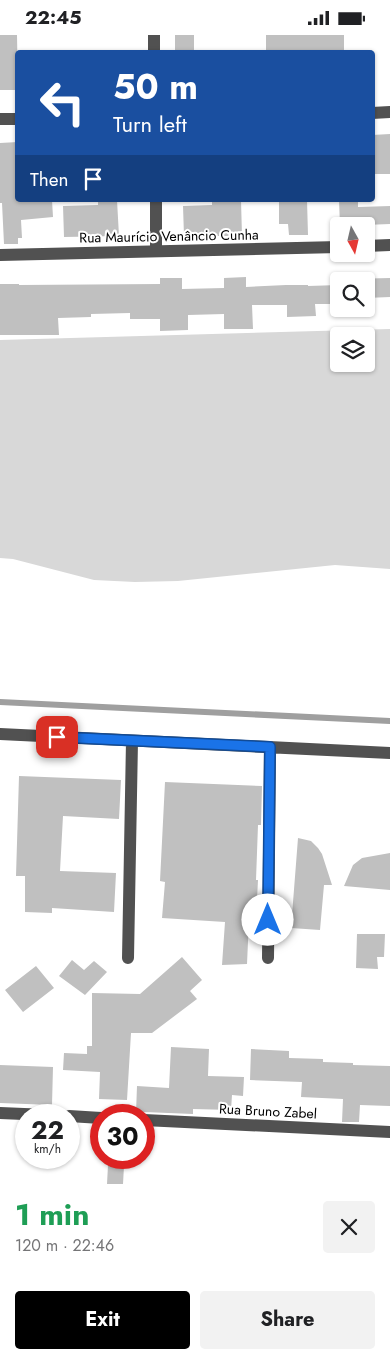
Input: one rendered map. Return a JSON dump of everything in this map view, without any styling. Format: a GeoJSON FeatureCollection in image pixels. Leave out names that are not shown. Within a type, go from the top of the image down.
{"type":"FeatureCollection","features":[{"type":"Feature","properties":{"kind":"street"},"geometry":{"type":"LineString","coordinates":[[154,35],[154,50]]}},
{"type":"Feature","properties":{"kind":"street"},"geometry":{"type":"LineString","coordinates":[[375,113],[390,113]]}},
{"type":"Feature","properties":{"kind":"street"},"geometry":{"type":"LineString","coordinates":[[0,119],[15,119]]}},
{"type":"Feature","properties":{"kind":"street"},"geometry":{"type":"LineString","coordinates":[[156,202],[156,251]]}},
{"type":"Feature","properties":{"kind":"street"},"geometry":{"type":"LineString","coordinates":[[375,246],[390,245]]}},
{"type":"Feature","properties":{"kind":"street","name":"Rua Maurício Venâncio Cunha"},"geometry":{"type":"LineString","coordinates":[[0,255],[330,247]]}},
{"type":"Feature","properties":{"kind":"street"},"geometry":{"type":"LineString","coordinates":[[0,734],[390,753]]}},
{"type":"Feature","properties":{"kind":"street"},"geometry":{"type":"LineString","coordinates":[[128,958],[132,741]]}},
{"type":"Feature","properties":{"kind":"street"},"geometry":{"type":"LineString","coordinates":[[268,958],[270,747]]}},
{"type":"Feature","properties":{"kind":"street"},"geometry":{"type":"LineString","coordinates":[[0,1113],[15,1114]]}},
{"type":"Feature","properties":{"kind":"street","name":"Rua Bruno Zabel"},"geometry":{"type":"LineString","coordinates":[[155,1121],[390,1133]]}},
{"type":"Feature","properties":{"kind":"shaded area"},"geometry":{"type":"Polygon","coordinates":[[[375,329],[390,329],[390,569],[335,565],[178,581],[135,582],[94,580],[13,559],[0,558],[0,340],[330,331],[330,372],[375,372],[375,329]]]}},
{"type":"Feature","properties":{"kind":"building"},"geometry":{"type":"Polygon","coordinates":[[[0,35],[17,35],[15,90],[0,90],[0,35]]]}},
{"type":"Feature","properties":{"kind":"building"},"geometry":{"type":"Polygon","coordinates":[[[175,35],[194,35],[194,50],[175,50],[175,35]]]}},
{"type":"Feature","properties":{"kind":"building"},"geometry":{"type":"Polygon","coordinates":[[[266,35],[344,35],[344,50],[266,50],[266,35]]]}},
{"type":"Feature","properties":{"kind":"building"},"geometry":{"type":"Polygon","coordinates":[[[390,134],[390,174],[375,174],[375,135],[390,134]]]}},
{"type":"Feature","properties":{"kind":"building"},"geometry":{"type":"Polygon","coordinates":[[[15,142],[15,202],[52,202],[53,217],[21,220],[22,238],[18,238],[18,244],[4,244],[2,203],[0,203],[0,143],[15,142]]]}},
{"type":"Feature","properties":{"kind":"building"},"geometry":{"type":"Polygon","coordinates":[[[98,202],[117,202],[119,236],[64,237],[63,206],[98,205],[98,202]]]}},
{"type":"Feature","properties":{"kind":"building"},"geometry":{"type":"Polygon","coordinates":[[[212,202],[241,202],[242,236],[184,236],[183,206],[212,205],[212,202]]]}},
{"type":"Feature","properties":{"kind":"building"},"geometry":{"type":"Polygon","coordinates":[[[279,202],[307,202],[308,235],[289,235],[288,224],[279,224],[279,202]]]}},
{"type":"Feature","properties":{"kind":"building"},"geometry":{"type":"Polygon","coordinates":[[[339,202],[358,202],[358,207],[390,206],[390,224],[375,225],[375,217],[340,217],[339,202]]]}},
{"type":"Feature","properties":{"kind":"building"},"geometry":{"type":"Polygon","coordinates":[[[246,277],[246,287],[330,285],[330,304],[315,304],[316,316],[287,317],[287,305],[252,305],[253,329],[224,329],[224,314],[188,315],[188,330],[160,331],[160,319],[130,319],[130,313],[91,314],[91,317],[58,318],[59,335],[0,335],[0,284],[160,284],[160,278],[182,278],[182,289],[224,288],[224,278],[246,277]]]}},
{"type":"Feature","properties":{"kind":"building"},"geometry":{"type":"Polygon","coordinates":[[[375,278],[390,278],[390,297],[375,298],[375,278]]]}},
{"type":"Feature","properties":{"kind":"building"},"geometry":{"type":"Polygon","coordinates":[[[19,776],[121,780],[119,819],[63,816],[60,871],[116,873],[114,912],[52,908],[52,913],[25,912],[25,876],[16,876],[19,776]]]}},
{"type":"Feature","properties":{"kind":"building"},"geometry":{"type":"Polygon","coordinates":[[[165,782],[262,786],[261,825],[258,825],[256,919],[249,919],[247,964],[222,965],[225,922],[162,918],[165,882],[160,881],[165,782]]]}},
{"type":"Feature","properties":{"kind":"building"},"geometry":{"type":"Polygon","coordinates":[[[298,838],[311,841],[318,848],[322,854],[332,885],[324,885],[320,930],[291,928],[298,838]]]}},
{"type":"Feature","properties":{"kind":"building"},"geometry":{"type":"Polygon","coordinates":[[[390,853],[390,890],[344,886],[353,865],[362,858],[390,853]]]}},
{"type":"Feature","properties":{"kind":"building"},"geometry":{"type":"Polygon","coordinates":[[[357,934],[385,934],[384,957],[377,957],[378,969],[356,968],[357,934]]]}},
{"type":"Feature","properties":{"kind":"building"},"geometry":{"type":"Polygon","coordinates":[[[182,957],[202,980],[190,991],[197,999],[152,1033],[131,1033],[127,1100],[99,1099],[100,1072],[63,1070],[64,1053],[87,1054],[87,1046],[92,1046],[92,993],[140,994],[182,957]]]}},
{"type":"Feature","properties":{"kind":"building"},"geometry":{"type":"Polygon","coordinates":[[[72,960],[84,970],[94,961],[107,972],[85,995],[59,976],[72,960]]]}},
{"type":"Feature","properties":{"kind":"building"},"geometry":{"type":"Polygon","coordinates":[[[36,966],[54,988],[23,1012],[5,990],[36,966]]]}},
{"type":"Feature","properties":{"kind":"building"},"geometry":{"type":"Polygon","coordinates":[[[171,1047],[209,1049],[208,1076],[244,1077],[243,1096],[232,1095],[231,1110],[193,1109],[193,1114],[155,1112],[155,1104],[136,1104],[137,1086],[169,1088],[171,1047]]]}},
{"type":"Feature","properties":{"kind":"building"},"geometry":{"type":"Polygon","coordinates":[[[251,1049],[289,1051],[289,1058],[323,1059],[323,1062],[353,1063],[353,1065],[390,1066],[390,1106],[360,1105],[359,1122],[342,1122],[343,1099],[301,1097],[302,1082],[250,1080],[251,1049]]]}},
{"type":"Feature","properties":{"kind":"building"},"geometry":{"type":"Polygon","coordinates":[[[0,1065],[53,1067],[52,1104],[0,1103],[0,1065]]]}},
{"type":"Feature","properties":{"kind":"building"},"geometry":{"type":"Polygon","coordinates":[[[108,1169],[124,1169],[123,1184],[107,1184],[108,1169]]]}},
{"type":"Feature","properties":{"kind":"waterway"},"geometry":{"type":"LineString","coordinates":[[0,702],[390,721]]}},
{"type":"Feature","properties":{"kind":"route"},"geometry":{"type":"LineString","coordinates":[[57,737],[270,747],[268,920]]}}]}
